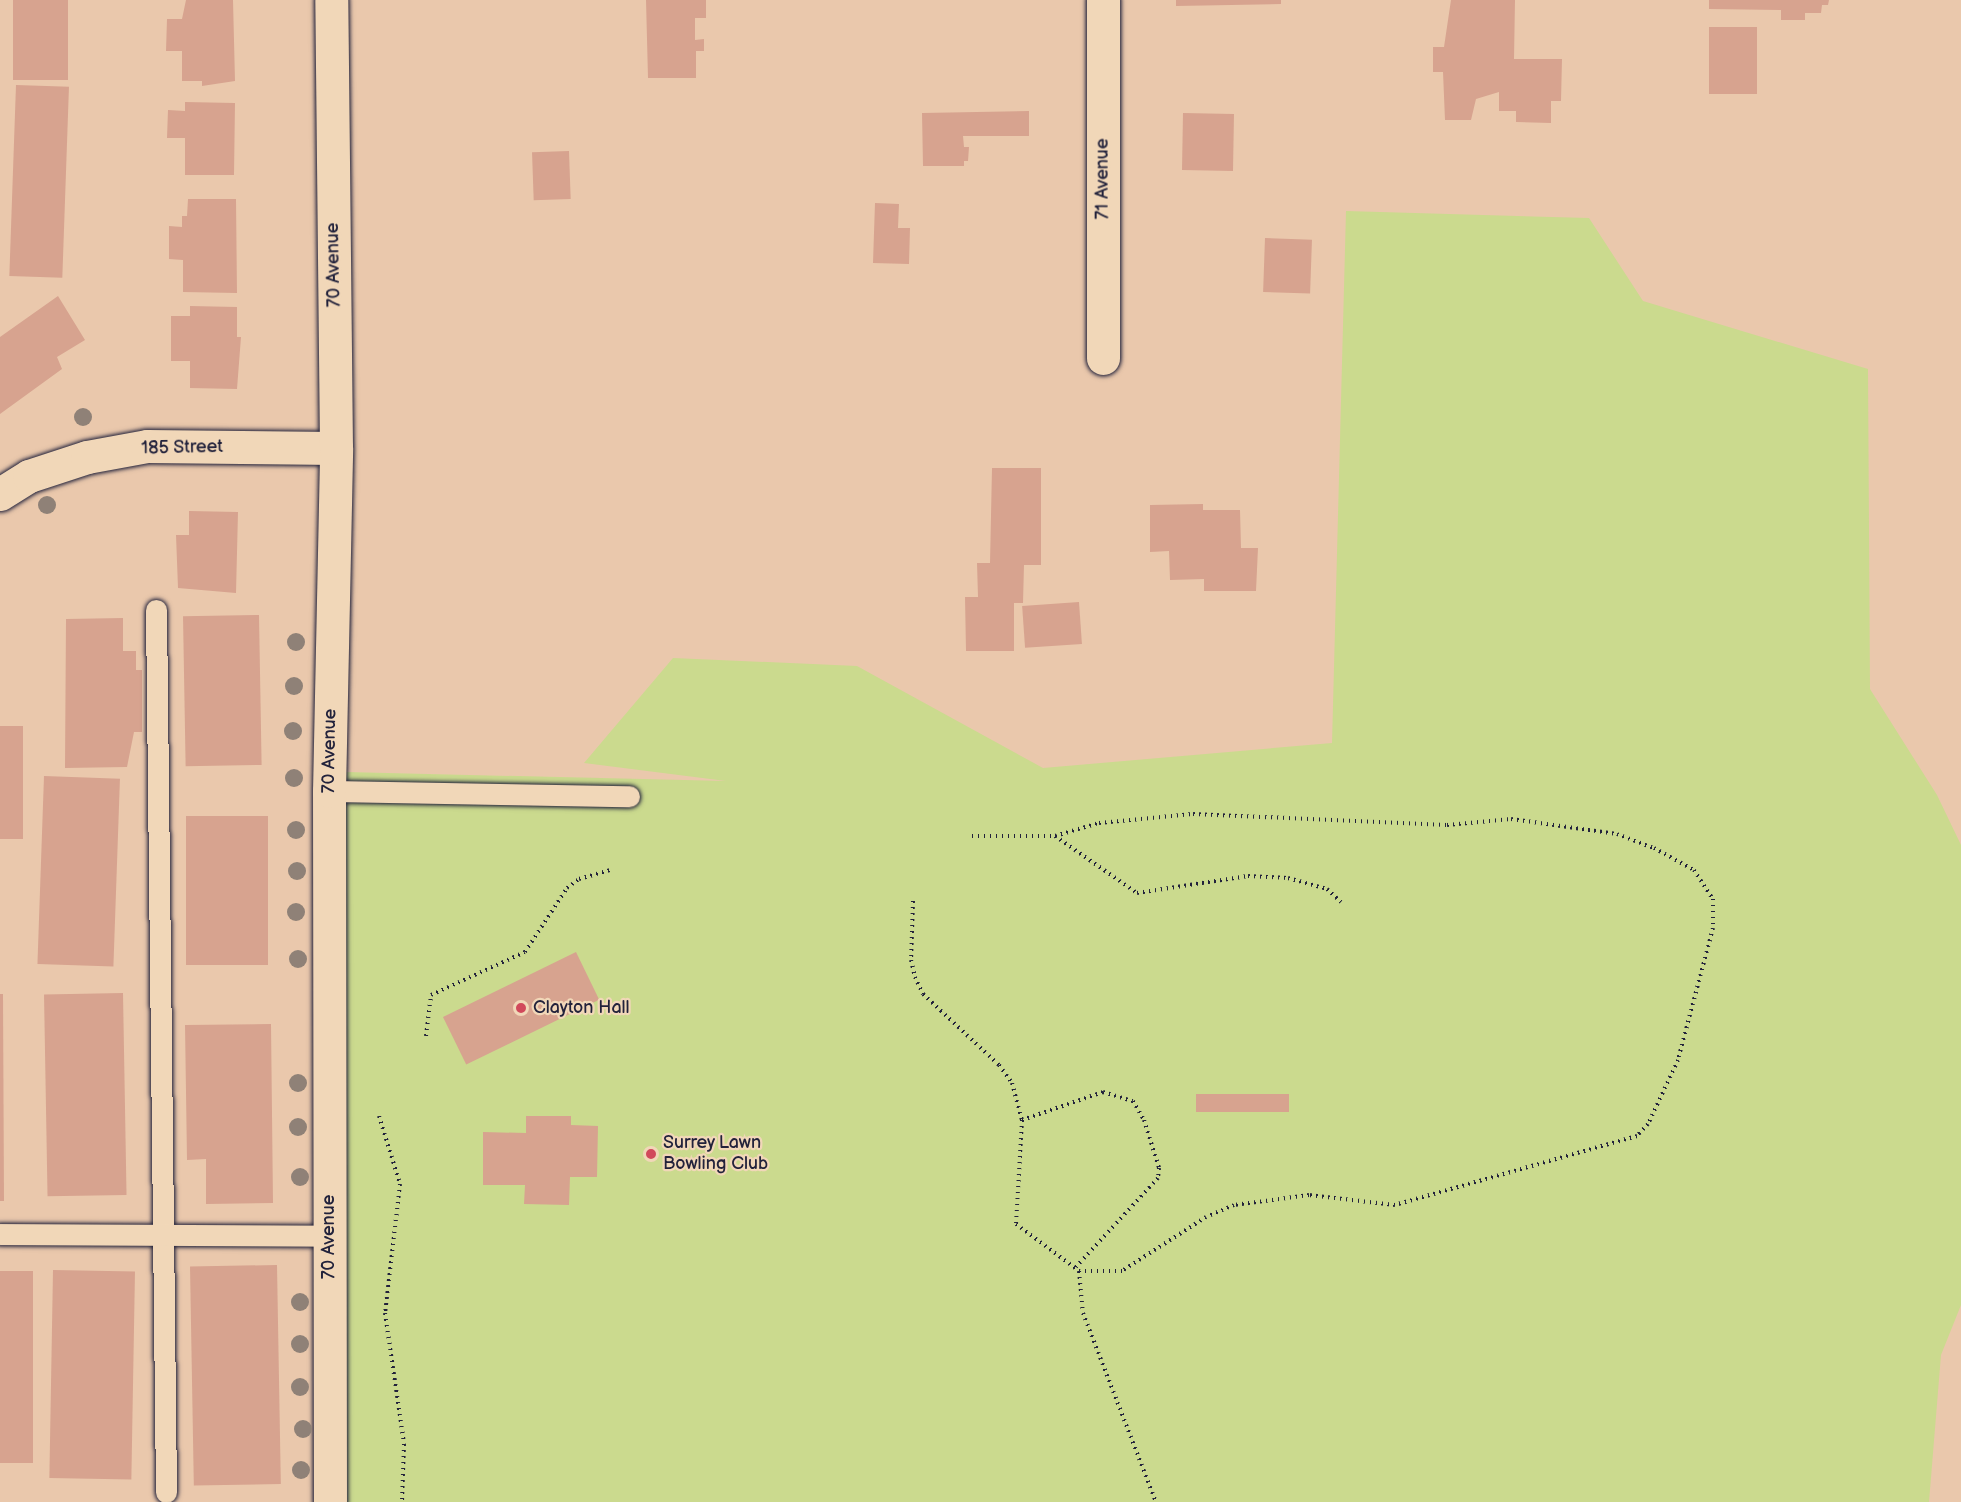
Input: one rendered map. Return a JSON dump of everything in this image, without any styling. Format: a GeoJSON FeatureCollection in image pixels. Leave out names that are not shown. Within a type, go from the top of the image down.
{"type":"FeatureCollection","features":[{"type":"Feature","properties":{"kind":"street","name":"70 Avenue"},"geometry":{"type":"LineString","coordinates":[[330,1502],[329,791],[336,448],[331,0]]}},
{"type":"Feature","properties":{"kind":"street","name":"71 Avenue"},"geometry":{"type":"LineString","coordinates":[[1103,0],[1103,358]]}},
{"type":"Feature","properties":{"kind":"street","name":"185 Street"},"geometry":{"type":"LineString","coordinates":[[0,494],[29,476],[87,457],[147,446],[336,448]]}},
{"type":"Feature","properties":{"kind":"lane"},"geometry":{"type":"LineString","coordinates":[[156,610],[165,1235],[166,1492]]}},
{"type":"Feature","properties":{"kind":"lane"},"geometry":{"type":"LineString","coordinates":[[329,791],[629,796]]}},
{"type":"Feature","properties":{"kind":"lane"},"geometry":{"type":"LineString","coordinates":[[0,1234],[329,1236]]}},
{"type":"Feature","properties":{"kind":"path"},"geometry":{"type":"LineString","coordinates":[[972,836],[1055,836],[1099,823],[1193,814],[1447,825],[1511,819],[1617,834],[1654,848],[1694,870],[1706,883],[1715,915],[1678,1060],[1648,1124],[1637,1136],[1395,1205],[1309,1195],[1233,1205],[1206,1217],[1122,1271],[1079,1271]]}},
{"type":"Feature","properties":{"kind":"path"},"geometry":{"type":"LineString","coordinates":[[1055,836],[1137,893],[1248,876],[1288,878],[1327,889],[1341,902]]}},
{"type":"Feature","properties":{"kind":"path"},"geometry":{"type":"LineString","coordinates":[[426,1036],[431,995],[525,952],[567,888],[579,879],[610,870]]}},
{"type":"Feature","properties":{"kind":"path"},"geometry":{"type":"LineString","coordinates":[[913,901],[911,960],[923,994],[999,1065],[1012,1083],[1022,1120],[1016,1224],[1079,1271],[1083,1313],[1156,1502]]}},
{"type":"Feature","properties":{"kind":"path"},"geometry":{"type":"LineString","coordinates":[[1022,1120],[1102,1092],[1133,1101],[1144,1120],[1159,1168],[1158,1178],[1076,1267]]}},
{"type":"Feature","properties":{"kind":"path"},"geometry":{"type":"LineString","coordinates":[[379,1116],[396,1161],[400,1184],[385,1313],[404,1444],[402,1502]]}},
{"type":"Feature","properties":{"kind":"green space"},"geometry":{"type":"Polygon","coordinates":[[[1346,211],[1589,218],[1643,301],[1868,369],[1870,689],[1937,795],[1961,845],[1961,1305],[1941,1355],[1929,1502],[321,1502],[344,1132],[346,772],[726,781],[584,763],[673,658],[857,666],[1043,768],[1332,743],[1346,211]]]}},
{"type":"Feature","properties":{"kind":"building"},"geometry":{"type":"Polygon","coordinates":[[[13,0],[68,0],[68,80],[13,80],[13,0]]]}},
{"type":"Feature","properties":{"kind":"building"},"geometry":{"type":"Polygon","coordinates":[[[186,0],[233,0],[235,81],[202,86],[202,81],[182,81],[182,51],[166,51],[167,19],[182,19],[186,0]]]}},
{"type":"Feature","properties":{"kind":"building"},"geometry":{"type":"Polygon","coordinates":[[[646,0],[706,0],[706,18],[695,18],[695,40],[704,39],[704,51],[696,51],[696,78],[648,78],[646,0]]]}},
{"type":"Feature","properties":{"kind":"building"},"geometry":{"type":"Polygon","coordinates":[[[1176,0],[1281,0],[1281,4],[1176,6],[1176,0]]]}},
{"type":"Feature","properties":{"kind":"building"},"geometry":{"type":"Polygon","coordinates":[[[1451,0],[1515,0],[1514,59],[1562,59],[1561,101],[1551,101],[1551,123],[1516,122],[1516,111],[1499,111],[1499,92],[1476,99],[1471,120],[1445,120],[1443,72],[1433,72],[1433,47],[1444,47],[1451,0]]]}},
{"type":"Feature","properties":{"kind":"building"},"geometry":{"type":"Polygon","coordinates":[[[1709,0],[1829,0],[1828,5],[1822,5],[1821,13],[1805,13],[1805,20],[1781,20],[1781,10],[1709,9],[1709,0]]]}},
{"type":"Feature","properties":{"kind":"building"},"geometry":{"type":"Polygon","coordinates":[[[1709,27],[1757,27],[1757,94],[1709,94],[1709,27]]]}},
{"type":"Feature","properties":{"kind":"building"},"geometry":{"type":"Polygon","coordinates":[[[16,85],[69,87],[62,278],[9,276],[16,85]]]}},
{"type":"Feature","properties":{"kind":"building"},"geometry":{"type":"Polygon","coordinates":[[[185,102],[235,103],[234,175],[185,175],[185,138],[167,138],[168,110],[185,111],[185,102]]]}},
{"type":"Feature","properties":{"kind":"building"},"geometry":{"type":"Polygon","coordinates":[[[1029,111],[1029,136],[963,136],[964,147],[969,147],[968,161],[964,161],[964,166],[923,166],[922,113],[1029,111]]]}},
{"type":"Feature","properties":{"kind":"building"},"geometry":{"type":"Polygon","coordinates":[[[1183,113],[1234,114],[1233,171],[1182,170],[1183,113]]]}},
{"type":"Feature","properties":{"kind":"building"},"geometry":{"type":"Polygon","coordinates":[[[569,151],[571,199],[534,200],[532,152],[569,151]]]}},
{"type":"Feature","properties":{"kind":"building"},"geometry":{"type":"Polygon","coordinates":[[[188,199],[236,199],[237,293],[183,292],[183,260],[169,259],[169,226],[182,227],[182,216],[187,216],[188,199]]]}},
{"type":"Feature","properties":{"kind":"building"},"geometry":{"type":"Polygon","coordinates":[[[875,203],[899,204],[898,228],[910,228],[909,264],[873,263],[875,203]]]}},
{"type":"Feature","properties":{"kind":"building"},"geometry":{"type":"Polygon","coordinates":[[[1265,238],[1312,240],[1310,294],[1263,292],[1265,238]]]}},
{"type":"Feature","properties":{"kind":"building"},"geometry":{"type":"Polygon","coordinates":[[[58,296],[85,340],[57,357],[62,369],[0,414],[0,337],[58,296]]]}},
{"type":"Feature","properties":{"kind":"building"},"geometry":{"type":"Polygon","coordinates":[[[190,306],[237,307],[237,337],[241,337],[237,389],[190,388],[190,361],[171,361],[171,316],[190,316],[190,306]]]}},
{"type":"Feature","properties":{"kind":"building"},"geometry":{"type":"Polygon","coordinates":[[[992,468],[1041,468],[1041,565],[1024,565],[1023,603],[1014,603],[1014,651],[966,651],[965,597],[978,597],[977,563],[990,563],[992,468]]]}},
{"type":"Feature","properties":{"kind":"building"},"geometry":{"type":"Polygon","coordinates":[[[1203,504],[1203,510],[1240,510],[1241,548],[1258,548],[1256,591],[1204,591],[1204,579],[1170,580],[1169,551],[1150,552],[1150,505],[1203,504]]]}},
{"type":"Feature","properties":{"kind":"building"},"geometry":{"type":"Polygon","coordinates":[[[189,511],[238,512],[236,593],[178,588],[176,535],[189,535],[189,511]]]}},
{"type":"Feature","properties":{"kind":"building"},"geometry":{"type":"Polygon","coordinates":[[[1079,602],[1082,644],[1025,648],[1022,606],[1079,602]]]}},
{"type":"Feature","properties":{"kind":"building"},"geometry":{"type":"Polygon","coordinates":[[[259,615],[262,765],[186,766],[183,616],[259,615]]]}},
{"type":"Feature","properties":{"kind":"building"},"geometry":{"type":"Polygon","coordinates":[[[123,618],[123,651],[136,651],[136,670],[142,670],[142,732],[134,732],[127,767],[65,768],[66,619],[123,618]]]}},
{"type":"Feature","properties":{"kind":"building"},"geometry":{"type":"Polygon","coordinates":[[[0,726],[23,726],[23,839],[0,839],[0,726]]]}},
{"type":"Feature","properties":{"kind":"building"},"geometry":{"type":"Polygon","coordinates":[[[44,776],[120,779],[113,967],[37,964],[44,776]]]}},
{"type":"Feature","properties":{"kind":"building"},"geometry":{"type":"Polygon","coordinates":[[[186,816],[268,816],[268,965],[186,965],[186,816]]]}},
{"type":"Feature","properties":{"kind":"building","name":"Clayton Hall"},"geometry":{"type":"Polygon","coordinates":[[[576,952],[599,1000],[466,1065],[443,1017],[576,952]]]}},
{"type":"Feature","properties":{"kind":"building"},"geometry":{"type":"Polygon","coordinates":[[[123,993],[127,1195],[48,1196],[44,994],[123,993]]]}},
{"type":"Feature","properties":{"kind":"building"},"geometry":{"type":"Polygon","coordinates":[[[0,994],[3,994],[4,1201],[0,1201],[0,994]]]}},
{"type":"Feature","properties":{"kind":"building"},"geometry":{"type":"Polygon","coordinates":[[[271,1024],[273,1203],[206,1204],[206,1159],[187,1160],[185,1025],[271,1024]]]}},
{"type":"Feature","properties":{"kind":"building"},"geometry":{"type":"Polygon","coordinates":[[[1196,1094],[1289,1094],[1289,1112],[1196,1112],[1196,1094]]]}},
{"type":"Feature","properties":{"kind":"building"},"geometry":{"type":"Polygon","coordinates":[[[526,1116],[571,1116],[571,1125],[598,1126],[597,1177],[570,1177],[569,1205],[524,1204],[525,1185],[483,1185],[483,1132],[526,1133],[526,1116]]]}},
{"type":"Feature","properties":{"kind":"building"},"geometry":{"type":"Polygon","coordinates":[[[277,1265],[281,1484],[194,1485],[190,1267],[277,1265]]]}},
{"type":"Feature","properties":{"kind":"building"},"geometry":{"type":"Polygon","coordinates":[[[53,1270],[135,1271],[131,1479],[49,1478],[53,1270]]]}},
{"type":"Feature","properties":{"kind":"building"},"geometry":{"type":"Polygon","coordinates":[[[0,1271],[33,1271],[33,1463],[0,1463],[0,1271]]]}},
{"type":"Feature","properties":{"kind":"place","name":"Clayton Hall"},"geometry":{"type":"Point","coordinates":[521,1008]}},
{"type":"Feature","properties":{"kind":"place","name":"Surrey Lawn Bowling Club"},"geometry":{"type":"Point","coordinates":[651,1154]}}]}
